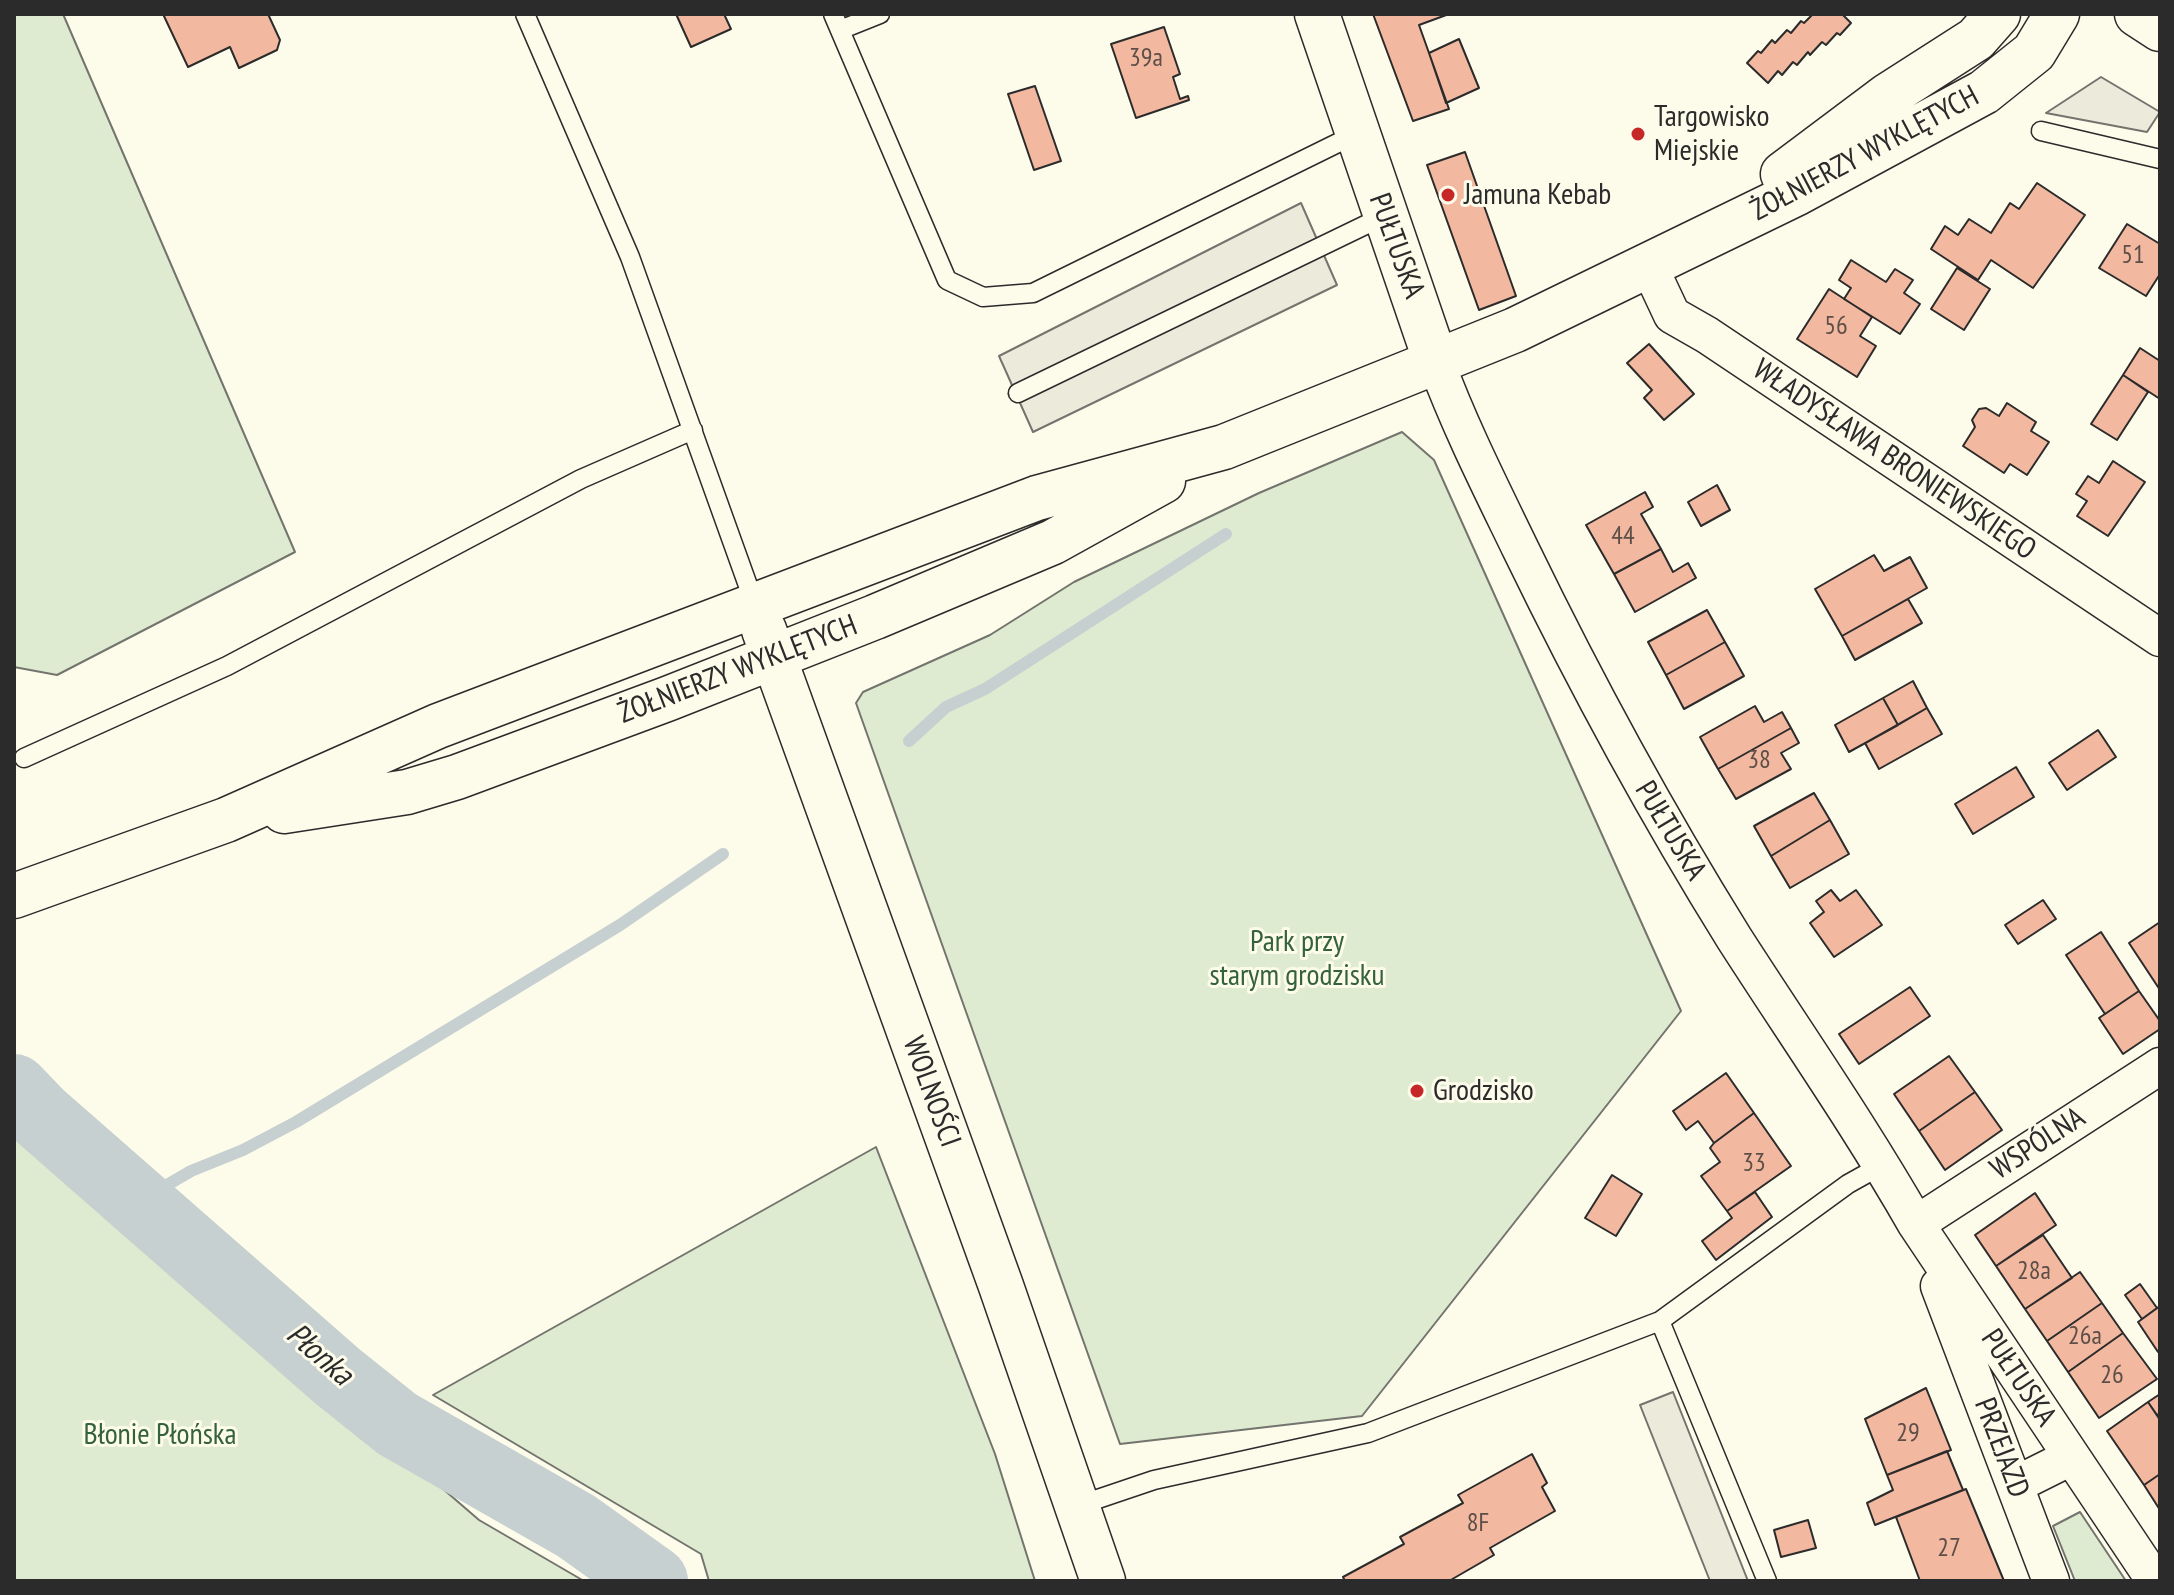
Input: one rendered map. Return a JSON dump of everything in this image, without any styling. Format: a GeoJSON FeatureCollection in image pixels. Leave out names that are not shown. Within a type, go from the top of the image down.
{"type":"FeatureCollection","features":[{"type":"Feature","properties":{"kind":"street","name":"PUŁTUSKA"},"geometry":{"type":"LineString","coordinates":[[1317,14],[1436,362],[1470,444],[1594,697],[1655,810],[1735,939],[1882,1165],[1916,1224],[2155,1581]]}},
{"type":"Feature","properties":{"kind":"street","name":"ŻOŁNIERZY WYKLĘTYCH"},"geometry":{"type":"LineString","coordinates":[[1649,266],[1810,155],[1887,96],[1976,39],[1998,14]]}},
{"type":"Feature","properties":{"kind":"street","name":"ŻOŁNIERZY WYKLĘTYCH"},"geometry":{"type":"LineString","coordinates":[[14,896],[226,820],[438,726],[1037,498],[1224,447],[1515,330],[1797,193],[1984,92],[2034,52],[2057,14]]}},
{"type":"Feature","properties":{"kind":"street"},"geometry":{"type":"LineString","coordinates":[[2137,14],[2160,29]]}},
{"type":"Feature","properties":{"kind":"street","name":"WŁADYSŁAWA BRONIEWSKIEGO"},"geometry":{"type":"LineString","coordinates":[[1649,266],[1672,315],[1707,335],[2160,638]]}},
{"type":"Feature","properties":{"kind":"street","name":"ŻOŁNIERZY WYKLĘTYCH"},"geometry":{"type":"LineString","coordinates":[[226,820],[407,792],[457,777],[774,658],[1053,542],[1224,447]]}},
{"type":"Feature","properties":{"kind":"street","name":"WOLNOŚCI"},"geometry":{"type":"LineString","coordinates":[[755,605],[985,1242],[1103,1581]]}},
{"type":"Feature","properties":{"kind":"street","name":"WSPÓLNA"},"geometry":{"type":"LineString","coordinates":[[1916,1224],[2160,1066]]}},
{"type":"Feature","properties":{"kind":"street","name":"PRZEJAZD"},"geometry":{"type":"LineString","coordinates":[[1916,1224],[2051,1581]]}},
{"type":"Feature","properties":{"kind":"street"},"geometry":{"type":"LineString","coordinates":[[2015,1485],[2071,1457]]}},
{"type":"Feature","properties":{"kind":"lane"},"geometry":{"type":"LineString","coordinates":[[525,14],[630,257],[755,605]]}},
{"type":"Feature","properties":{"kind":"lane"},"geometry":{"type":"LineString","coordinates":[[880,14],[836,22],[947,280],[983,297],[1033,293],[1356,134]]}},
{"type":"Feature","properties":{"kind":"lane"},"geometry":{"type":"LineString","coordinates":[[2041,131],[2160,159]]}},
{"type":"Feature","properties":{"kind":"lane"},"geometry":{"type":"LineString","coordinates":[[1018,393],[1384,216]]}},
{"type":"Feature","properties":{"kind":"lane"},"geometry":{"type":"LineString","coordinates":[[24,758],[227,666],[581,479],[693,430]]}},
{"type":"Feature","properties":{"kind":"lane"},"geometry":{"type":"LineString","coordinates":[[1077,1506],[1154,1480],[1368,1433],[1660,1321],[1848,1184],[1882,1165]]}},
{"type":"Feature","properties":{"kind":"lane"},"geometry":{"type":"LineString","coordinates":[[1660,1321],[1767,1581]]}},
{"type":"Feature","properties":{"kind":"green space"},"geometry":{"type":"Polygon","coordinates":[[[14,14],[63,14],[295,552],[57,675],[14,667],[14,14]]]}},
{"type":"Feature","properties":{"kind":"green space","name":"Park przy starym grodzisku"},"geometry":{"type":"Polygon","coordinates":[[[1402,432],[1434,460],[1681,1011],[1362,1416],[1120,1444],[856,703],[863,692],[990,635],[1074,582],[1259,493],[1402,432]]]}},
{"type":"Feature","properties":{"kind":"green space","name":"Błonie Płońska"},"geometry":{"type":"Polygon","coordinates":[[[14,1118],[479,1520],[584,1581],[14,1581],[14,1118]]]}},
{"type":"Feature","properties":{"kind":"green space"},"geometry":{"type":"Polygon","coordinates":[[[876,1147],[995,1454],[1035,1581],[709,1581],[701,1554],[433,1395],[876,1147]]]}},
{"type":"Feature","properties":{"kind":"green space"},"geometry":{"type":"Polygon","coordinates":[[[2080,1512],[2126,1581],[2075,1581],[2053,1526],[2080,1512]]]}},
{"type":"Feature","properties":{"kind":"shaded area"},"geometry":{"type":"Polygon","coordinates":[[[2101,77],[2160,112],[2147,132],[2046,113],[2101,77]]]}},
{"type":"Feature","properties":{"kind":"shaded area"},"geometry":{"type":"Polygon","coordinates":[[[1301,203],[1337,285],[1033,432],[999,356],[1301,203]]]}},
{"type":"Feature","properties":{"kind":"shaded area"},"geometry":{"type":"Polygon","coordinates":[[[1673,1392],[1748,1581],[1710,1581],[1640,1405],[1673,1392]]]}},
{"type":"Feature","properties":{"kind":"building"},"geometry":{"type":"Polygon","coordinates":[[[163,14],[268,14],[280,40],[277,50],[239,68],[230,47],[188,67],[163,14]]]}},
{"type":"Feature","properties":{"kind":"building"},"geometry":{"type":"Polygon","coordinates":[[[676,14],[724,14],[731,29],[691,47],[676,14]]]}},
{"type":"Feature","properties":{"kind":"building"},"geometry":{"type":"Polygon","coordinates":[[[1373,14],[1449,14],[1419,25],[1449,109],[1413,121],[1373,14]]]}},
{"type":"Feature","properties":{"kind":"building"},"geometry":{"type":"Polygon","coordinates":[[[1813,14],[1842,14],[1851,23],[1826,45],[1822,42],[1810,55],[1808,52],[1797,65],[1793,62],[1782,75],[1778,71],[1768,83],[1747,63],[1772,40],[1775,43],[1787,30],[1791,33],[1801,21],[1804,23],[1813,14]]]}},
{"type":"Feature","properties":{"kind":"building"},"geometry":{"type":"Polygon","coordinates":[[[1164,27],[1180,74],[1173,77],[1180,99],[1188,96],[1189,100],[1136,118],[1111,44],[1164,27]]]}},
{"type":"Feature","properties":{"kind":"building"},"geometry":{"type":"Polygon","coordinates":[[[1459,39],[1479,88],[1446,103],[1429,53],[1459,39]]]}},
{"type":"Feature","properties":{"kind":"building"},"geometry":{"type":"Polygon","coordinates":[[[1035,86],[1061,161],[1034,170],[1008,94],[1035,86]]]}},
{"type":"Feature","properties":{"kind":"building"},"geometry":{"type":"Polygon","coordinates":[[[1465,152],[1516,296],[1479,310],[1427,165],[1465,152]]]}},
{"type":"Feature","properties":{"kind":"building"},"geometry":{"type":"Polygon","coordinates":[[[2037,183],[2085,215],[2033,288],[1991,260],[1978,280],[1931,249],[1945,226],[1958,235],[1969,219],[1991,233],[2010,203],[2019,209],[2037,183]]]}},
{"type":"Feature","properties":{"kind":"building"},"geometry":{"type":"Polygon","coordinates":[[[2127,224],[2160,244],[2160,274],[2146,296],[2099,268],[2127,224]]]}},
{"type":"Feature","properties":{"kind":"building"},"geometry":{"type":"Polygon","coordinates":[[[1851,260],[1886,282],[1895,269],[1913,280],[1904,293],[1920,304],[1900,334],[1844,299],[1851,288],[1839,280],[1851,260]]]}},
{"type":"Feature","properties":{"kind":"building"},"geometry":{"type":"Polygon","coordinates":[[[1957,268],[1990,289],[1964,330],[1931,309],[1957,268]]]}},
{"type":"Feature","properties":{"kind":"building"},"geometry":{"type":"Polygon","coordinates":[[[1829,289],[1872,317],[1860,336],[1876,346],[1857,377],[1797,339],[1829,289]]]}},
{"type":"Feature","properties":{"kind":"building"},"geometry":{"type":"Polygon","coordinates":[[[1649,344],[1694,394],[1664,420],[1644,398],[1652,390],[1627,363],[1649,344]]]}},
{"type":"Feature","properties":{"kind":"building"},"geometry":{"type":"Polygon","coordinates":[[[2140,348],[2160,361],[2160,399],[2123,375],[2140,348]]]}},
{"type":"Feature","properties":{"kind":"building"},"geometry":{"type":"Polygon","coordinates":[[[2123,375],[2148,392],[2117,440],[2091,424],[2123,375]]]}},
{"type":"Feature","properties":{"kind":"building"},"geometry":{"type":"Polygon","coordinates":[[[2007,403],[2036,422],[2031,431],[2049,442],[2027,475],[2010,464],[2004,473],[1963,446],[1975,427],[1972,420],[1979,409],[1986,408],[1999,416],[2007,403]]]}},
{"type":"Feature","properties":{"kind":"building"},"geometry":{"type":"Polygon","coordinates":[[[2113,461],[2145,482],[2108,536],[2077,516],[2087,501],[2076,494],[2088,476],[2099,483],[2113,461]]]}},
{"type":"Feature","properties":{"kind":"building"},"geometry":{"type":"Polygon","coordinates":[[[1717,485],[1730,510],[1701,526],[1688,502],[1717,485]]]}},
{"type":"Feature","properties":{"kind":"building"},"geometry":{"type":"Polygon","coordinates":[[[1645,492],[1653,507],[1641,514],[1661,549],[1614,574],[1586,525],[1645,492]]]}},
{"type":"Feature","properties":{"kind":"building"},"geometry":{"type":"Polygon","coordinates":[[[1661,549],[1673,572],[1688,563],[1696,578],[1635,612],[1614,574],[1661,549]]]}},
{"type":"Feature","properties":{"kind":"building"},"geometry":{"type":"Polygon","coordinates":[[[1874,555],[1884,571],[1910,557],[1927,588],[1842,636],[1815,589],[1874,555]]]}},
{"type":"Feature","properties":{"kind":"building"},"geometry":{"type":"Polygon","coordinates":[[[1908,599],[1922,623],[1855,660],[1842,636],[1908,599]]]}},
{"type":"Feature","properties":{"kind":"building"},"geometry":{"type":"Polygon","coordinates":[[[1707,610],[1725,642],[1666,675],[1648,642],[1707,610]]]}},
{"type":"Feature","properties":{"kind":"building"},"geometry":{"type":"Polygon","coordinates":[[[1725,642],[1744,676],[1684,709],[1666,675],[1725,642]]]}},
{"type":"Feature","properties":{"kind":"building"},"geometry":{"type":"Polygon","coordinates":[[[1913,681],[1927,708],[1898,725],[1883,698],[1913,681]]]}},
{"type":"Feature","properties":{"kind":"building"},"geometry":{"type":"Polygon","coordinates":[[[1883,698],[1898,725],[1849,752],[1835,725],[1883,698]]]}},
{"type":"Feature","properties":{"kind":"building"},"geometry":{"type":"Polygon","coordinates":[[[1755,706],[1764,722],[1782,712],[1791,728],[1718,769],[1700,737],[1755,706]]]}},
{"type":"Feature","properties":{"kind":"building"},"geometry":{"type":"Polygon","coordinates":[[[1927,708],[1942,734],[1879,769],[1865,743],[1927,708]]]}},
{"type":"Feature","properties":{"kind":"building"},"geometry":{"type":"Polygon","coordinates":[[[1791,728],[1799,743],[1781,753],[1791,769],[1736,799],[1718,769],[1791,728]]]}},
{"type":"Feature","properties":{"kind":"building"},"geometry":{"type":"Polygon","coordinates":[[[2098,730],[2116,757],[2067,790],[2049,763],[2098,730]]]}},
{"type":"Feature","properties":{"kind":"building"},"geometry":{"type":"Polygon","coordinates":[[[2016,767],[2034,797],[1973,834],[1955,804],[2016,767]]]}},
{"type":"Feature","properties":{"kind":"building"},"geometry":{"type":"Polygon","coordinates":[[[1814,793],[1830,820],[1771,856],[1754,826],[1814,793]]]}},
{"type":"Feature","properties":{"kind":"building"},"geometry":{"type":"Polygon","coordinates":[[[1830,820],[1849,854],[1790,888],[1771,856],[1830,820]]]}},
{"type":"Feature","properties":{"kind":"building"},"geometry":{"type":"Polygon","coordinates":[[[1831,890],[1840,901],[1856,890],[1882,925],[1834,957],[1810,923],[1824,912],[1816,901],[1831,890]]]}},
{"type":"Feature","properties":{"kind":"building"},"geometry":{"type":"Polygon","coordinates":[[[2043,900],[2056,919],[2018,944],[2005,925],[2043,900]]]}},
{"type":"Feature","properties":{"kind":"building"},"geometry":{"type":"Polygon","coordinates":[[[2160,922],[2160,990],[2129,943],[2160,922]]]}},
{"type":"Feature","properties":{"kind":"building"},"geometry":{"type":"Polygon","coordinates":[[[2101,932],[2139,991],[2105,1014],[2066,955],[2101,932]]]}},
{"type":"Feature","properties":{"kind":"building"},"geometry":{"type":"Polygon","coordinates":[[[1910,987],[1930,1016],[1859,1064],[1839,1034],[1910,987]]]}},
{"type":"Feature","properties":{"kind":"building"},"geometry":{"type":"Polygon","coordinates":[[[2139,991],[2160,1021],[2160,1029],[2123,1054],[2099,1018],[2139,991]]]}},
{"type":"Feature","properties":{"kind":"building"},"geometry":{"type":"Polygon","coordinates":[[[1949,1056],[1975,1092],[1919,1131],[1894,1094],[1949,1056]]]}},
{"type":"Feature","properties":{"kind":"building"},"geometry":{"type":"Polygon","coordinates":[[[1726,1073],[1754,1113],[1714,1143],[1698,1121],[1686,1130],[1673,1111],[1726,1073]]]}},
{"type":"Feature","properties":{"kind":"building"},"geometry":{"type":"Polygon","coordinates":[[[1975,1092],[2002,1130],[1945,1170],[1919,1131],[1975,1092]]]}},
{"type":"Feature","properties":{"kind":"building"},"geometry":{"type":"Polygon","coordinates":[[[1754,1113],[1791,1166],[1727,1211],[1701,1176],[1720,1162],[1710,1148],[1714,1143],[1754,1113]]]}},
{"type":"Feature","properties":{"kind":"building"},"geometry":{"type":"Polygon","coordinates":[[[1612,1175],[1642,1194],[1616,1236],[1585,1218],[1612,1175]]]}},
{"type":"Feature","properties":{"kind":"building"},"geometry":{"type":"Polygon","coordinates":[[[1755,1192],[1772,1217],[1716,1260],[1702,1241],[1732,1218],[1727,1211],[1755,1192]]]}},
{"type":"Feature","properties":{"kind":"building"},"geometry":{"type":"Polygon","coordinates":[[[2035,1193],[2056,1225],[1996,1266],[1975,1235],[2035,1193]]]}},
{"type":"Feature","properties":{"kind":"building"},"geometry":{"type":"Polygon","coordinates":[[[2043,1235],[2072,1278],[2025,1309],[1996,1266],[2043,1235]]]}},
{"type":"Feature","properties":{"kind":"building"},"geometry":{"type":"Polygon","coordinates":[[[2080,1272],[2102,1303],[2047,1341],[2025,1309],[2080,1272]]]}},
{"type":"Feature","properties":{"kind":"building"},"geometry":{"type":"Polygon","coordinates":[[[2140,1284],[2157,1308],[2142,1319],[2125,1295],[2140,1284]]]}},
{"type":"Feature","properties":{"kind":"building"},"geometry":{"type":"Polygon","coordinates":[[[2102,1303],[2123,1333],[2068,1372],[2047,1341],[2102,1303]]]}},
{"type":"Feature","properties":{"kind":"building"},"geometry":{"type":"Polygon","coordinates":[[[2160,1306],[2160,1351],[2158,1352],[2138,1322],[2160,1306]]]}},
{"type":"Feature","properties":{"kind":"building"},"geometry":{"type":"Polygon","coordinates":[[[2123,1333],[2157,1379],[2099,1418],[2068,1372],[2123,1333]]]}},
{"type":"Feature","properties":{"kind":"building"},"geometry":{"type":"Polygon","coordinates":[[[1926,1388],[1951,1450],[1887,1475],[1865,1419],[1926,1388]]]}},
{"type":"Feature","properties":{"kind":"building"},"geometry":{"type":"Polygon","coordinates":[[[2160,1394],[2160,1413],[2157,1415],[2148,1402],[2160,1394]]]}},
{"type":"Feature","properties":{"kind":"building"},"geometry":{"type":"Polygon","coordinates":[[[2148,1402],[2160,1420],[2160,1474],[2144,1485],[2107,1431],[2148,1402]]]}},
{"type":"Feature","properties":{"kind":"building"},"geometry":{"type":"Polygon","coordinates":[[[1947,1451],[1963,1490],[1875,1525],[1867,1503],[1893,1490],[1887,1475],[1947,1451]]]}},
{"type":"Feature","properties":{"kind":"building"},"geometry":{"type":"Polygon","coordinates":[[[1532,1454],[1547,1483],[1542,1487],[1555,1511],[1490,1548],[1494,1555],[1449,1581],[1345,1581],[1343,1577],[1404,1544],[1400,1537],[1463,1503],[1458,1495],[1532,1454]]]}},
{"type":"Feature","properties":{"kind":"building"},"geometry":{"type":"Polygon","coordinates":[[[2160,1474],[2160,1510],[2144,1485],[2160,1474]]]}},
{"type":"Feature","properties":{"kind":"building"},"geometry":{"type":"Polygon","coordinates":[[[1966,1489],[2004,1581],[1920,1581],[1896,1517],[1966,1489]]]}},
{"type":"Feature","properties":{"kind":"building"},"geometry":{"type":"Polygon","coordinates":[[[1808,1520],[1816,1548],[1781,1557],[1774,1530],[1808,1520]]]}},
{"type":"Feature","properties":{"kind":"waterway"},"geometry":{"type":"LineString","coordinates":[[909,741],[946,707],[985,689],[1226,534]]}},
{"type":"Feature","properties":{"kind":"waterway"},"geometry":{"type":"LineString","coordinates":[[138,1202],[191,1171],[243,1150],[296,1122],[620,925],[723,854]]}},
{"type":"Feature","properties":{"kind":"waterway","name":"Płonka"},"geometry":{"type":"LineString","coordinates":[[14,1089],[39,1115],[337,1376],[397,1424],[576,1526],[653,1581]]}},
{"type":"Feature","properties":{"kind":"place","name":"Targowisko Miejskie"},"geometry":{"type":"Point","coordinates":[1638,134]}},
{"type":"Feature","properties":{"kind":"place","name":"Jamuna Kebab"},"geometry":{"type":"Point","coordinates":[1448,195]}},
{"type":"Feature","properties":{"kind":"place","name":"Grodzisko"},"geometry":{"type":"Point","coordinates":[1417,1091]}}]}
